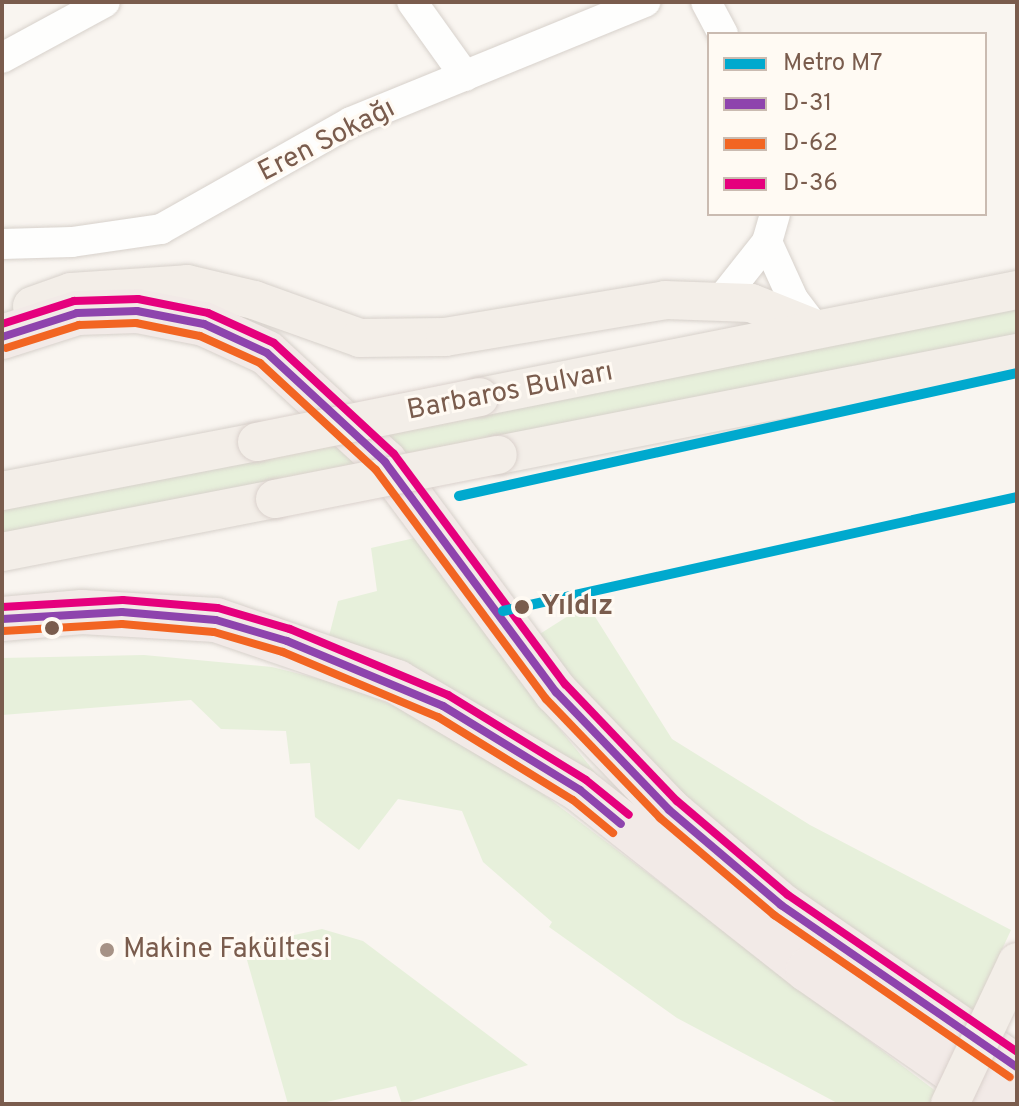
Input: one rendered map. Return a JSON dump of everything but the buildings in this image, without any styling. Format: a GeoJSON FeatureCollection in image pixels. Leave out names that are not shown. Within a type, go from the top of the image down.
{"type":"FeatureCollection","features":[{"type":"Feature","properties":{"kind":"highway"},"geometry":{"type":"LineString","coordinates":[[2,337],[77,313],[137,311],[204,324],[267,353],[385,462],[556,692],[669,810],[781,905],[1017,1067]]}},
{"type":"Feature","properties":{"kind":"highway"},"geometry":{"type":"LineString","coordinates":[[2,619],[82,612],[216,620],[397,682],[580,790],[808,970],[1000,1104]]}},
{"type":"Feature","properties":{"kind":"main road"},"geometry":{"type":"LineString","coordinates":[[2,320],[71,292],[139,284],[218,289],[360,338],[398,340],[616,305],[721,300],[788,314],[816,329]]}},
{"type":"Feature","properties":{"kind":"main road","name":"Barbaros Bulvarı"},"geometry":{"type":"LineString","coordinates":[[2,491],[1017,290]]}},
{"type":"Feature","properties":{"kind":"main road"},"geometry":{"type":"LineString","coordinates":[[2,552],[1017,353]]}},
{"type":"Feature","properties":{"kind":"main road"},"geometry":{"type":"LineString","coordinates":[[2,569],[59,541]]}},
{"type":"Feature","properties":{"kind":"main road"},"geometry":{"type":"LineString","coordinates":[[950,1104],[1017,962]]}},
{"type":"Feature","properties":{"kind":"street"},"geometry":{"type":"LineString","coordinates":[[2,58],[105,2]]}},
{"type":"Feature","properties":{"kind":"street"},"geometry":{"type":"LineString","coordinates":[[412,2],[465,76]]}},
{"type":"Feature","properties":{"kind":"street","name":"Eren Sokağı"},"geometry":{"type":"LineString","coordinates":[[2,244],[72,242],[161,229],[351,122],[645,2]]}},
{"type":"Feature","properties":{"kind":"street"},"geometry":{"type":"LineString","coordinates":[[706,2],[722,32]]}},
{"type":"Feature","properties":{"kind":"street"},"geometry":{"type":"LineString","coordinates":[[721,300],[771,228]]}},
{"type":"Feature","properties":{"kind":"street"},"geometry":{"type":"LineString","coordinates":[[771,228],[793,299],[816,329]]}},
{"type":"Feature","properties":{"kind":"green space"},"geometry":{"type":"Polygon","coordinates":[[[1017,309],[1017,335],[2,537],[2,509],[1017,309]]]}},
{"type":"Feature","properties":{"kind":"green space"},"geometry":{"type":"Polygon","coordinates":[[[419,537],[532,695],[598,776],[589,782],[489,711],[329,636],[338,601],[377,591],[371,548],[419,537]]]}},
{"type":"Feature","properties":{"kind":"green space"},"geometry":{"type":"Polygon","coordinates":[[[587,604],[672,739],[810,825],[1011,930],[970,1019],[710,830],[535,637],[587,604]]]}},
{"type":"Feature","properties":{"kind":"green space"},"geometry":{"type":"Polygon","coordinates":[[[144,655],[272,667],[340,684],[409,712],[539,791],[937,1092],[931,1104],[839,1104],[677,1018],[549,927],[552,922],[483,862],[462,811],[398,799],[359,850],[315,817],[310,763],[290,764],[286,731],[221,729],[191,700],[2,715],[2,658],[144,655]]]}},
{"type":"Feature","properties":{"kind":"green space"},"geometry":{"type":"Polygon","coordinates":[[[322,929],[363,941],[528,1065],[402,1104],[396,1086],[318,1104],[288,1104],[243,946],[322,929]]]}},
{"type":"Feature","properties":{"kind":"metro line","name":"M7"},"geometry":{"type":"LineString","coordinates":[[459,496],[1017,373]]}},
{"type":"Feature","properties":{"kind":"metro line","name":"M7"},"geometry":{"type":"LineString","coordinates":[[503,611],[1017,497]]}},
{"type":"Feature","properties":{"kind":"transit line","name":"D-36"},"geometry":{"type":"LineString","coordinates":[[2,324],[74,301],[138,299],[208,313],[274,343],[394,454],[565,684],[677,801],[788,895],[1017,1052]]}},
{"type":"Feature","properties":{"kind":"transit line","name":"D-31"},"geometry":{"type":"LineString","coordinates":[[2,337],[77,313],[137,311],[204,324],[267,353],[385,462],[556,692],[669,810],[781,905],[1017,1067]]}},
{"type":"Feature","properties":{"kind":"transit line","name":"D-62"},"geometry":{"type":"LineString","coordinates":[[6,348],[79,325],[136,323],[200,336],[260,363],[376,470],[546,699],[660,818],[774,915],[1010,1077]]}},
{"type":"Feature","properties":{"kind":"transit line","name":"D-36"},"geometry":{"type":"LineString","coordinates":[[2,607],[123,600],[218,608],[290,629],[448,695],[586,780],[629,815]]}},
{"type":"Feature","properties":{"kind":"transit line","name":"D-31"},"geometry":{"type":"LineString","coordinates":[[2,619],[122,612],[216,620],[287,641],[443,706],[580,790],[621,824]]}},
{"type":"Feature","properties":{"kind":"transit line","name":"D-62"},"geometry":{"type":"LineString","coordinates":[[3,631],[122,624],[214,632],[283,652],[438,717],[573,800],[613,833]]}},
{"type":"Feature","properties":{"kind":"place","name":"Yıldız"},"geometry":{"type":"Point","coordinates":[522,607]}},
{"type":"Feature","properties":{"kind":"place","name":"Makine Fakültesi"},"geometry":{"type":"Point","coordinates":[107,950]}}]}
